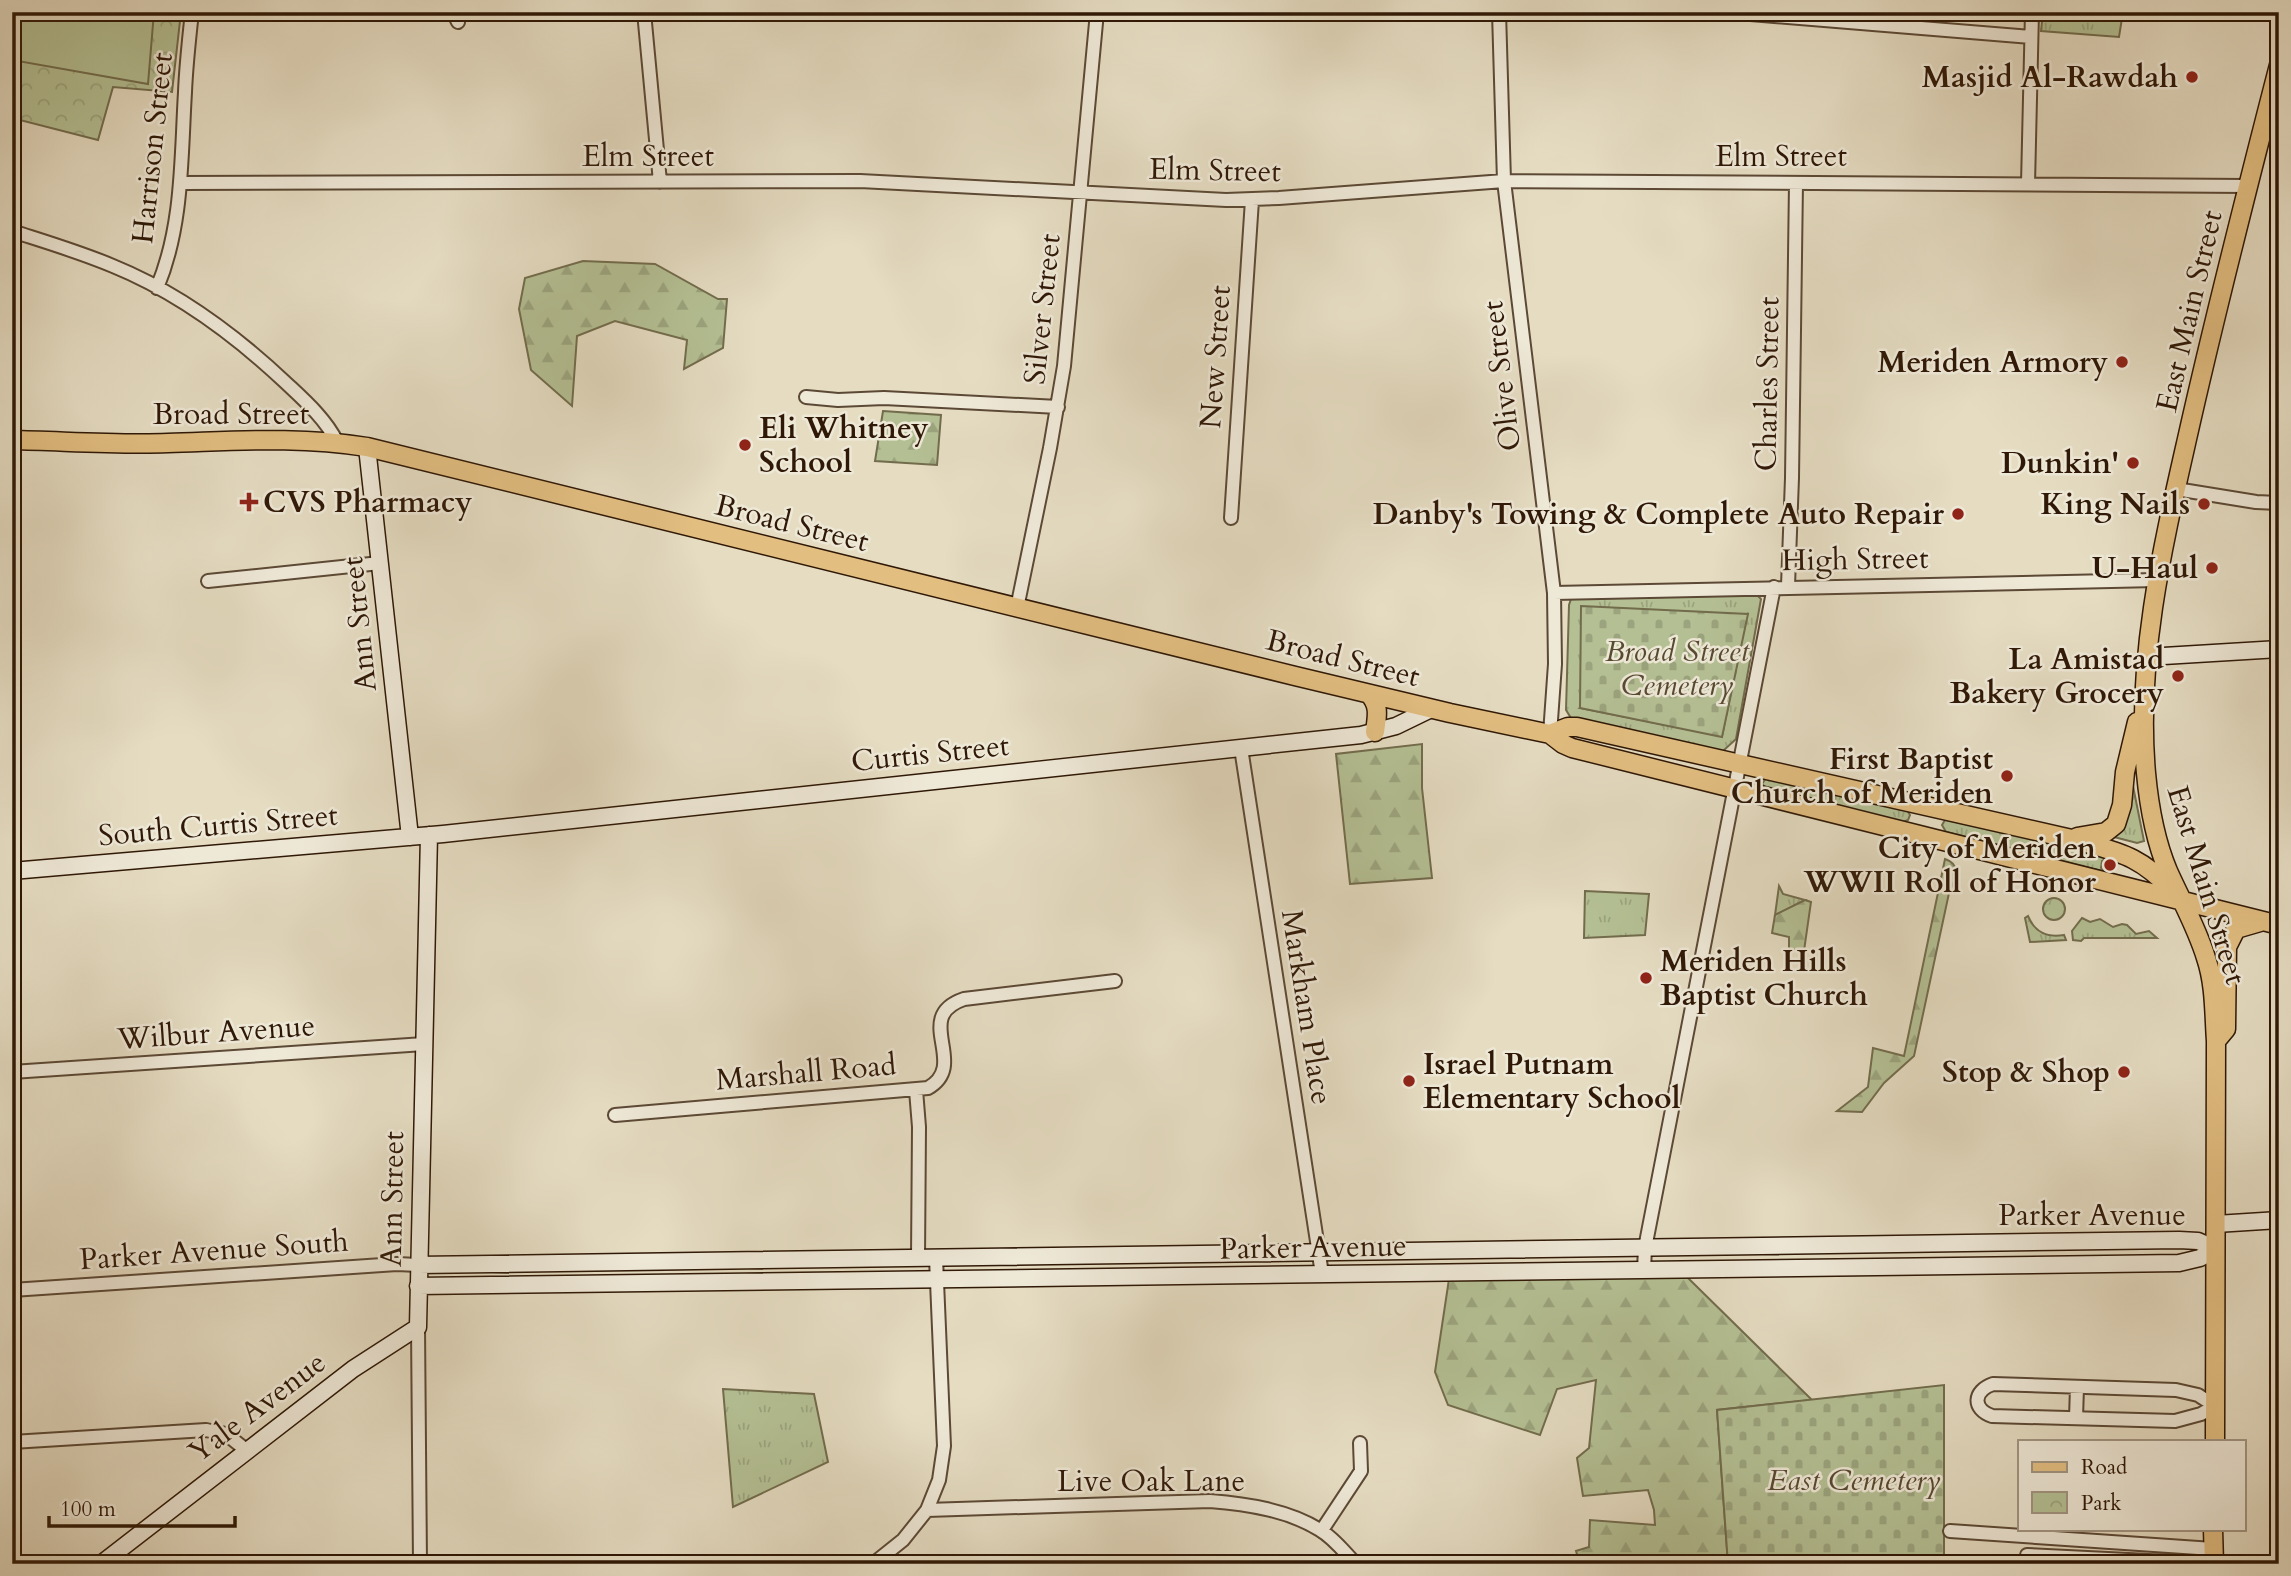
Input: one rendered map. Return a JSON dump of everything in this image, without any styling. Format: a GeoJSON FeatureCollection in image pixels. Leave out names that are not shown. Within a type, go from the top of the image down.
{"type":"FeatureCollection","features":[{"type":"Feature","properties":{"kind":"main road","name":"East Main Street"},"geometry":{"type":"LineString","coordinates":[[2215,1440],[2216,1041],[2210,970],[2199,936],[2181,900],[2158,842],[2144,746],[2144,690],[2157,580],[2176,489],[2279,65]]}},
{"type":"Feature","properties":{"kind":"main road","name":"Broad Street"},"geometry":{"type":"LineString","coordinates":[[12,440],[166,443],[275,439],[337,442],[367,447],[1368,694],[1550,734],[1573,748],[2272,923]]}},
{"type":"Feature","properties":{"kind":"main road"},"geometry":{"type":"LineString","coordinates":[[2067,838],[2106,832],[2116,824],[2144,690]]}},
{"type":"Feature","properties":{"kind":"main road"},"geometry":{"type":"LineString","coordinates":[[1368,694],[1376,702],[1378,711],[1375,733]]}},
{"type":"Feature","properties":{"kind":"main road","name":"Broad Street"},"geometry":{"type":"LineString","coordinates":[[1550,734],[1568,727],[1577,727],[2067,838],[2130,856],[2157,874],[2181,900]]}},
{"type":"Feature","properties":{"kind":"main road"},"geometry":{"type":"LineString","coordinates":[[1923,836],[1930,807]]}},
{"type":"Feature","properties":{"kind":"main road"},"geometry":{"type":"LineString","coordinates":[[2216,1041],[2226,1029],[2226,967],[2230,938],[2236,929],[2245,925],[2272,923]]}},
{"type":"Feature","properties":{"kind":"main road"},"geometry":{"type":"LineString","coordinates":[[2212,1559],[2213,1530]]}},
{"type":"Feature","properties":{"kind":"street","name":"Harrison Street"},"geometry":{"type":"LineString","coordinates":[[157,288],[165,269],[181,183],[192,12]]}},
{"type":"Feature","properties":{"kind":"street"},"geometry":{"type":"LineString","coordinates":[[644,12],[660,182]]}},
{"type":"Feature","properties":{"kind":"street","name":"Silver Street"},"geometry":{"type":"LineString","coordinates":[[1017,608],[1058,407],[1065,356],[1097,12]]}},
{"type":"Feature","properties":{"kind":"street","name":"Olive Street"},"geometry":{"type":"LineString","coordinates":[[1499,12],[1504,181],[1554,593],[1555,664],[1550,734]]}},
{"type":"Feature","properties":{"kind":"street"},"geometry":{"type":"LineString","coordinates":[[1726,12],[2031,37]]}},
{"type":"Feature","properties":{"kind":"street"},"geometry":{"type":"LineString","coordinates":[[2028,184],[2032,12]]}},
{"type":"Feature","properties":{"kind":"street","name":"Elm Street"},"geometry":{"type":"LineString","coordinates":[[181,183],[860,181],[1252,200],[1504,181],[2248,186]]}},
{"type":"Feature","properties":{"kind":"street","name":"Charles Street"},"geometry":{"type":"LineString","coordinates":[[1788,586],[1796,183]]}},
{"type":"Feature","properties":{"kind":"street","name":"New Street"},"geometry":{"type":"LineString","coordinates":[[1231,518],[1252,200]]}},
{"type":"Feature","properties":{"kind":"street"},"geometry":{"type":"LineString","coordinates":[[12,231],[114,266],[157,288],[222,328],[259,358],[317,413],[337,442]]}},
{"type":"Feature","properties":{"kind":"street"},"geometry":{"type":"LineString","coordinates":[[806,397],[1058,407]]}},
{"type":"Feature","properties":{"kind":"street","name":"Ann Street"},"geometry":{"type":"LineString","coordinates":[[367,447],[410,837]]}},
{"type":"Feature","properties":{"kind":"street"},"geometry":{"type":"LineString","coordinates":[[2176,489],[2256,502],[2279,503]]}},
{"type":"Feature","properties":{"kind":"street"},"geometry":{"type":"LineString","coordinates":[[208,581],[380,563]]}},
{"type":"Feature","properties":{"kind":"street","name":"High Street"},"geometry":{"type":"LineString","coordinates":[[1554,593],[2157,580]]}},
{"type":"Feature","properties":{"kind":"street"},"geometry":{"type":"LineString","coordinates":[[1644,1270],[1645,1248],[1774,587]]}},
{"type":"Feature","properties":{"kind":"street"},"geometry":{"type":"LineString","coordinates":[[2147,657],[2279,649]]}},
{"type":"Feature","properties":{"kind":"street","name":"Curtis Street"},"geometry":{"type":"LineString","coordinates":[[429,835],[1375,733],[1402,724],[1431,709]]}},
{"type":"Feature","properties":{"kind":"street","name":"Markham Place"},"geometry":{"type":"LineString","coordinates":[[1241,748],[1322,1275]]}},
{"type":"Feature","properties":{"kind":"street","name":"Ann Street"},"geometry":{"type":"LineString","coordinates":[[420,1564],[418,1265],[429,835]]}},
{"type":"Feature","properties":{"kind":"street","name":"South Curtis Street"},"geometry":{"type":"LineString","coordinates":[[12,871],[429,835]]}},
{"type":"Feature","properties":{"kind":"street"},"geometry":{"type":"LineString","coordinates":[[916,1090],[928,1088],[943,1076],[945,1066],[942,1015],[947,1007],[955,1002],[1115,981]]}},
{"type":"Feature","properties":{"kind":"street","name":"Wilbur Avenue"},"geometry":{"type":"LineString","coordinates":[[12,1072],[424,1044]]}},
{"type":"Feature","properties":{"kind":"street","name":"Marshall Road"},"geometry":{"type":"LineString","coordinates":[[615,1115],[874,1091],[916,1090],[919,1128],[918,1258]]}},
{"type":"Feature","properties":{"kind":"street"},"geometry":{"type":"LineString","coordinates":[[2216,1224],[2279,1220]]}},
{"type":"Feature","properties":{"kind":"street","name":"Parker Avenue"},"geometry":{"type":"LineString","coordinates":[[418,1265],[2179,1240],[2198,1241],[2216,1249]]}},
{"type":"Feature","properties":{"kind":"street"},"geometry":{"type":"LineString","coordinates":[[1857,1245],[1858,1267]]}},
{"type":"Feature","properties":{"kind":"street","name":"Parker Avenue"},"geometry":{"type":"LineString","coordinates":[[418,1286],[2179,1263],[2200,1258],[2216,1249]]}},
{"type":"Feature","properties":{"kind":"street"},"geometry":{"type":"LineString","coordinates":[[1497,1250],[1497,1272]]}},
{"type":"Feature","properties":{"kind":"street"},"geometry":{"type":"LineString","coordinates":[[1129,1255],[1129,1277]]}},
{"type":"Feature","properties":{"kind":"street"},"geometry":{"type":"LineString","coordinates":[[873,1564],[903,1540],[927,1510],[939,1480],[944,1446],[936,1258]]}},
{"type":"Feature","properties":{"kind":"street"},"geometry":{"type":"LineString","coordinates":[[767,1260],[767,1282]]}},
{"type":"Feature","properties":{"kind":"street"},"geometry":{"type":"LineString","coordinates":[[601,1262],[602,1284]]}},
{"type":"Feature","properties":{"kind":"street","name":"Parker Avenue South"},"geometry":{"type":"LineString","coordinates":[[12,1290],[397,1264],[418,1265]]}},
{"type":"Feature","properties":{"kind":"street","name":"Yale Avenue"},"geometry":{"type":"LineString","coordinates":[[102,1564],[353,1369],[418,1327]]}},
{"type":"Feature","properties":{"kind":"street"},"geometry":{"type":"LineString","coordinates":[[1993,1384],[2176,1390],[2198,1395],[2215,1406],[2201,1414],[2175,1421],[1992,1416],[1979,1408],[1978,1401],[1979,1393],[1984,1387],[1993,1384]]}},
{"type":"Feature","properties":{"kind":"street"},"geometry":{"type":"LineString","coordinates":[[2076,1418],[2077,1387]]}},
{"type":"Feature","properties":{"kind":"street"},"geometry":{"type":"LineString","coordinates":[[12,1442],[206,1430],[226,1434],[246,1450]]}},
{"type":"Feature","properties":{"kind":"street"},"geometry":{"type":"LineString","coordinates":[[1322,1530],[1361,1471],[1360,1443]]}},
{"type":"Feature","properties":{"kind":"street","name":"Live Oak Lane"},"geometry":{"type":"LineString","coordinates":[[927,1510],[1210,1500],[1250,1505],[1290,1516],[1322,1530],[1356,1564]]}},
{"type":"Feature","properties":{"kind":"street"},"geometry":{"type":"LineString","coordinates":[[1950,1531],[2068,1539],[2212,1559]]}},
{"type":"Feature","properties":{"kind":"street"},"geometry":{"type":"LineString","coordinates":[[2068,1539],[2068,1557]]}},
{"type":"Feature","properties":{"kind":"street"},"geometry":{"type":"LineString","coordinates":[[2028,1555],[2212,1559]]}},
{"type":"Feature","properties":{"kind":"green space"},"geometry":{"type":"Polygon","coordinates":[[[12,12],[181,12],[172,92],[113,87],[98,140],[12,118],[12,12]]]}},
{"type":"Feature","properties":{"kind":"green space"},"geometry":{"type":"Polygon","coordinates":[[[12,12],[154,12],[148,84],[12,60],[12,12]]]}},
{"type":"Feature","properties":{"kind":"green space"},"geometry":{"type":"Polygon","coordinates":[[[2043,12],[2123,12],[2119,37],[2041,31],[2043,12]]]}},
{"type":"Feature","properties":{"kind":"green space"},"geometry":{"type":"Polygon","coordinates":[[[583,261],[655,264],[718,299],[727,299],[723,348],[684,369],[687,340],[615,321],[577,336],[572,406],[531,370],[519,309],[525,278],[583,261]]]}},
{"type":"Feature","properties":{"kind":"green space"},"geometry":{"type":"Polygon","coordinates":[[[883,411],[941,415],[937,465],[875,461],[883,411]]]}},
{"type":"Feature","properties":{"kind":"green space"},"geometry":{"type":"Polygon","coordinates":[[[1757,595],[1761,599],[1736,739],[1722,752],[1571,718],[1566,710],[1571,599],[1757,595]],[[1747,614],[1580,708],[1722,736],[1747,614]]]}},
{"type":"Feature","properties":{"kind":"green space","name":"Broad Street Cemetery"},"geometry":{"type":"Polygon","coordinates":[[[1581,606],[1748,614],[1722,737],[1580,708],[1581,606]]]}},
{"type":"Feature","properties":{"kind":"green space"},"geometry":{"type":"Polygon","coordinates":[[[1422,744],[1422,788],[1432,878],[1350,884],[1336,754],[1422,744]]]}},
{"type":"Feature","properties":{"kind":"green space"},"geometry":{"type":"Polygon","coordinates":[[[1766,778],[1907,810],[1910,815],[1908,820],[1903,822],[1767,789],[1762,784],[1766,778]]]}},
{"type":"Feature","properties":{"kind":"green space"},"geometry":{"type":"Polygon","coordinates":[[[2132,781],[2144,841],[2137,843],[2114,837],[2132,781]]]}},
{"type":"Feature","properties":{"kind":"green space"},"geometry":{"type":"Polygon","coordinates":[[[1945,820],[2109,856],[2102,861],[2101,868],[2105,872],[1946,832],[1942,825],[1945,820]]]}},
{"type":"Feature","properties":{"kind":"green space"},"geometry":{"type":"Polygon","coordinates":[[[1945,859],[1954,865],[1956,873],[1949,893],[1914,1056],[1884,1083],[1862,1112],[1837,1111],[1868,1087],[1873,1048],[1904,1056],[1945,859]]]}},
{"type":"Feature","properties":{"kind":"green space"},"geometry":{"type":"Polygon","coordinates":[[[1779,886],[1783,894],[1805,900],[1775,915],[1779,886]]]}},
{"type":"Feature","properties":{"kind":"green space"},"geometry":{"type":"Polygon","coordinates":[[[1585,891],[1649,894],[1645,935],[1584,938],[1585,891]]]}},
{"type":"Feature","properties":{"kind":"green space"},"geometry":{"type":"Polygon","coordinates":[[[2054,898],[2064,905],[2065,909],[2058,919],[2054,920],[2044,913],[2043,909],[2050,899],[2054,898]]]}},
{"type":"Feature","properties":{"kind":"green space"},"geometry":{"type":"Polygon","coordinates":[[[1805,900],[1811,902],[1804,951],[1789,949],[1789,937],[1772,933],[1775,915],[1805,900]]]}},
{"type":"Feature","properties":{"kind":"green space"},"geometry":{"type":"Polygon","coordinates":[[[2028,916],[2034,927],[2042,933],[2064,935],[2066,940],[2030,942],[2025,918],[2028,916]]]}},
{"type":"Feature","properties":{"kind":"green space"},"geometry":{"type":"Polygon","coordinates":[[[2082,918],[2090,922],[2100,919],[2113,927],[2127,925],[2136,934],[2149,931],[2157,938],[2073,940],[2072,931],[2082,918]]]}},
{"type":"Feature","properties":{"kind":"green space"},"geometry":{"type":"Polygon","coordinates":[[[1686,1276],[1812,1400],[1717,1410],[1728,1564],[1644,1564],[1635,1559],[1580,1564],[1576,1551],[1589,1547],[1590,1520],[1655,1525],[1648,1490],[1583,1496],[1577,1458],[1589,1448],[1596,1380],[1557,1389],[1540,1435],[1448,1405],[1435,1372],[1449,1279],[1686,1276]]]}},
{"type":"Feature","properties":{"kind":"green space","name":"East Cemetery"},"geometry":{"type":"Polygon","coordinates":[[[1944,1385],[1944,1564],[1728,1564],[1717,1410],[1944,1385]]]}},
{"type":"Feature","properties":{"kind":"green space"},"geometry":{"type":"Polygon","coordinates":[[[723,1389],[814,1394],[828,1462],[733,1507],[723,1389]]]}},
{"type":"Feature","properties":{"kind":"place","name":"Masjid Al-Rawdah"},"geometry":{"type":"Point","coordinates":[2192,77]}},
{"type":"Feature","properties":{"kind":"place","name":"Meriden Armory"},"geometry":{"type":"Point","coordinates":[2122,362]}},
{"type":"Feature","properties":{"kind":"place","name":"Eli Whitney School"},"geometry":{"type":"Point","coordinates":[745,445]}},
{"type":"Feature","properties":{"kind":"place","name":"Dunkin'"},"geometry":{"type":"Point","coordinates":[2133,463]}},
{"type":"Feature","properties":{"kind":"place","name":"CVS Pharmacy"},"geometry":{"type":"Point","coordinates":[249,502]}},
{"type":"Feature","properties":{"kind":"place","name":"King Nails"},"geometry":{"type":"Point","coordinates":[2204,504]}},
{"type":"Feature","properties":{"kind":"place","name":"Danby's Towing & Complete Auto Repair"},"geometry":{"type":"Point","coordinates":[1958,514]}},
{"type":"Feature","properties":{"kind":"place","name":"U-Haul"},"geometry":{"type":"Point","coordinates":[2212,568]}},
{"type":"Feature","properties":{"kind":"place","name":"La Amistad Bakery Grocery"},"geometry":{"type":"Point","coordinates":[2178,676]}},
{"type":"Feature","properties":{"kind":"place","name":"First Baptist Church of Meriden"},"geometry":{"type":"Point","coordinates":[2007,776]}},
{"type":"Feature","properties":{"kind":"place","name":"City of Meriden WWII Roll of Honor"},"geometry":{"type":"Point","coordinates":[2110,865]}},
{"type":"Feature","properties":{"kind":"place","name":"Meriden Hills Baptist Church"},"geometry":{"type":"Point","coordinates":[1646,978]}},
{"type":"Feature","properties":{"kind":"place","name":"Stop & Shop"},"geometry":{"type":"Point","coordinates":[2124,1072]}},
{"type":"Feature","properties":{"kind":"place","name":"Israel Putnam Elementary School"},"geometry":{"type":"Point","coordinates":[1409,1081]}}]}
